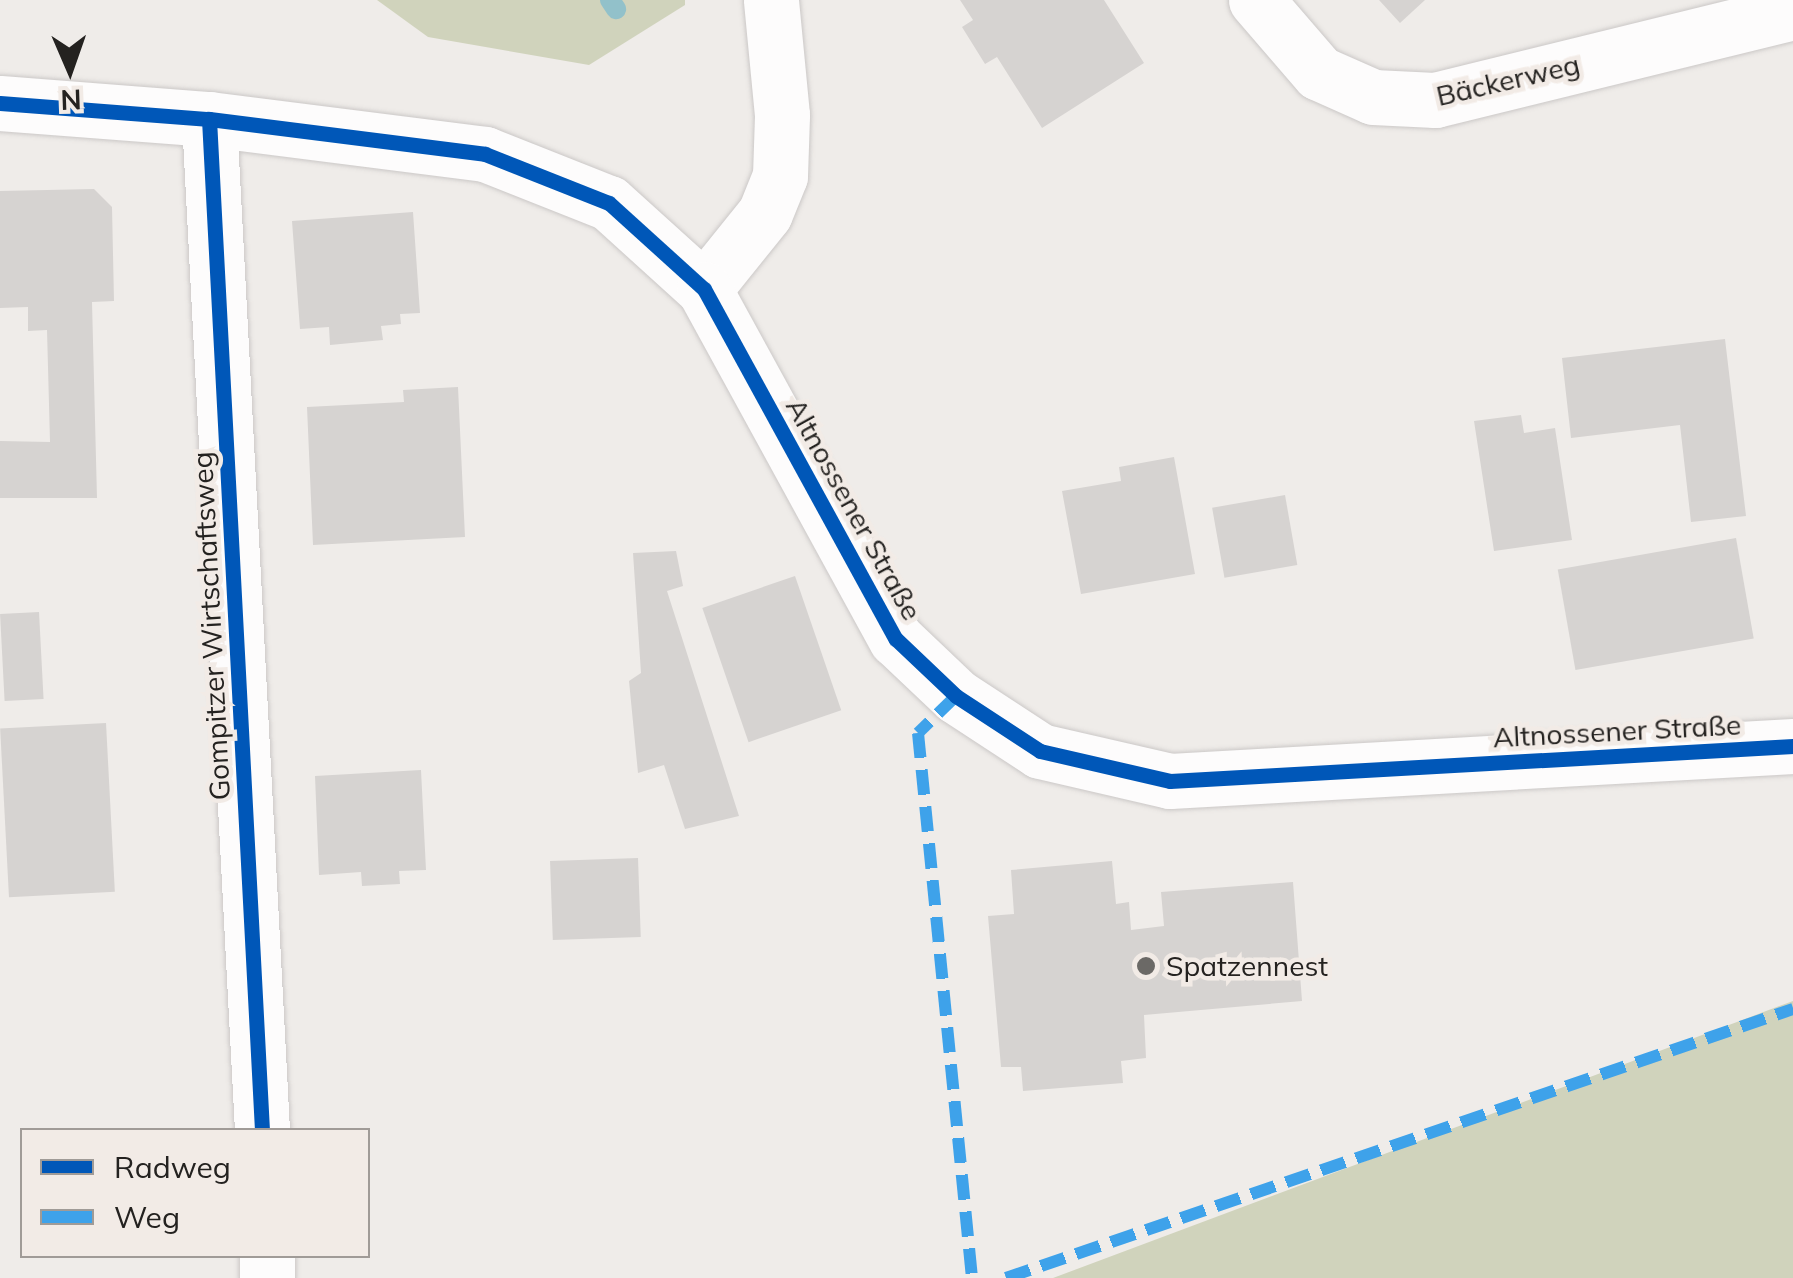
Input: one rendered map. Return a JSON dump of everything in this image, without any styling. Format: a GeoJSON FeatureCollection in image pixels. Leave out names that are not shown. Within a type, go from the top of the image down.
{"type":"FeatureCollection","features":[{"type":"Feature","properties":{"kind":"street"},"geometry":{"type":"LineString","coordinates":[[704,289],[764,213],[780,176],[782,115],[771,0]]}},
{"type":"Feature","properties":{"kind":"street","name":"Bäckerweg"},"geometry":{"type":"LineString","coordinates":[[1256,0],[1319,73],[1373,98],[1434,100],[1793,12]]}},
{"type":"Feature","properties":{"kind":"street","name":"Altnossener Straße"},"geometry":{"type":"LineString","coordinates":[[0,103],[209,119],[485,154],[609,203],[704,289],[896,638],[956,696],[1040,751],[1170,781],[1793,746]]}},
{"type":"Feature","properties":{"kind":"street","name":"Gompitzer Wirtschaftsweg"},"geometry":{"type":"LineString","coordinates":[[209,119],[262,1128]]}},
{"type":"Feature","properties":{"kind":"green space"},"geometry":{"type":"Polygon","coordinates":[[[377,0],[685,0],[685,5],[589,65],[428,37],[377,0]]]}},
{"type":"Feature","properties":{"kind":"green space"},"geometry":{"type":"Polygon","coordinates":[[[1793,1001],[1793,1278],[1053,1278],[1793,1001]]]}},
{"type":"Feature","properties":{"kind":"building"},"geometry":{"type":"Polygon","coordinates":[[[960,0],[1104,0],[1144,63],[1042,128],[997,57],[985,64],[962,27],[973,20],[960,0]]]}},
{"type":"Feature","properties":{"kind":"building"},"geometry":{"type":"Polygon","coordinates":[[[1379,0],[1425,0],[1400,23],[1379,0]]]}},
{"type":"Feature","properties":{"kind":"building"},"geometry":{"type":"Polygon","coordinates":[[[94,189],[112,207],[114,301],[92,302],[97,498],[0,498],[0,441],[50,442],[47,330],[28,331],[28,307],[0,308],[0,191],[94,189]]]}},
{"type":"Feature","properties":{"kind":"building"},"geometry":{"type":"Polygon","coordinates":[[[413,212],[420,313],[400,314],[401,324],[381,326],[383,340],[330,345],[329,327],[300,329],[292,221],[413,212]]]}},
{"type":"Feature","properties":{"kind":"building"},"geometry":{"type":"Polygon","coordinates":[[[1725,339],[1746,516],[1691,522],[1680,425],[1571,438],[1562,358],[1725,339]]]}},
{"type":"Feature","properties":{"kind":"building"},"geometry":{"type":"Polygon","coordinates":[[[458,387],[465,537],[313,545],[307,407],[404,402],[403,390],[458,387]]]}},
{"type":"Feature","properties":{"kind":"building"},"geometry":{"type":"Polygon","coordinates":[[[1521,415],[1524,433],[1555,428],[1572,540],[1494,551],[1474,421],[1521,415]]]}},
{"type":"Feature","properties":{"kind":"building"},"geometry":{"type":"Polygon","coordinates":[[[1174,457],[1195,574],[1081,594],[1062,491],[1121,481],[1119,467],[1174,457]]]}},
{"type":"Feature","properties":{"kind":"building"},"geometry":{"type":"Polygon","coordinates":[[[1285,495],[1297,565],[1224,578],[1212,508],[1285,495]]]}},
{"type":"Feature","properties":{"kind":"building"},"geometry":{"type":"Polygon","coordinates":[[[1736,538],[1754,638],[1575,670],[1558,569],[1736,538]]]}},
{"type":"Feature","properties":{"kind":"building"},"geometry":{"type":"Polygon","coordinates":[[[676,551],[683,586],[667,591],[739,816],[685,829],[664,765],[638,773],[629,681],[641,673],[633,553],[676,551]]]}},
{"type":"Feature","properties":{"kind":"building"},"geometry":{"type":"Polygon","coordinates":[[[795,576],[841,710],[749,742],[702,608],[795,576]]]}},
{"type":"Feature","properties":{"kind":"building"},"geometry":{"type":"Polygon","coordinates":[[[39,612],[44,699],[5,701],[0,614],[39,612]]]}},
{"type":"Feature","properties":{"kind":"building"},"geometry":{"type":"Polygon","coordinates":[[[106,723],[115,892],[9,897],[0,729],[106,723]]]}},
{"type":"Feature","properties":{"kind":"building"},"geometry":{"type":"Polygon","coordinates":[[[421,770],[426,870],[399,871],[400,884],[362,886],[361,872],[319,875],[315,776],[421,770]]]}},
{"type":"Feature","properties":{"kind":"building"},"geometry":{"type":"Polygon","coordinates":[[[638,858],[641,937],[553,940],[550,861],[638,858]]]}},
{"type":"Feature","properties":{"kind":"building","name":"Spatzennest"},"geometry":{"type":"Polygon","coordinates":[[[1112,861],[1116,904],[1129,902],[1131,930],[1164,926],[1161,892],[1293,882],[1302,1001],[1144,1015],[1146,1058],[1121,1061],[1123,1083],[1023,1091],[1021,1067],[1001,1067],[988,916],[1014,914],[1011,870],[1112,861]]]}},
{"type":"Feature","properties":{"kind":"waterway"},"geometry":{"type":"LineString","coordinates":[[610,0],[616,9]]}},
{"type":"Feature","properties":{"kind":"marked path"},"geometry":{"type":"LineString","coordinates":[[956,696],[918,733],[972,1278]]}},
{"type":"Feature","properties":{"kind":"marked path"},"geometry":{"type":"LineString","coordinates":[[1006,1278],[1793,1009]]}},
{"type":"Feature","properties":{"kind":"cycle path"},"geometry":{"type":"LineString","coordinates":[[0,103],[209,119],[485,154],[609,203],[704,289],[896,639],[956,696],[1040,751],[1170,781],[1793,746]]}},
{"type":"Feature","properties":{"kind":"cycle path"},"geometry":{"type":"LineString","coordinates":[[209,119],[262,1128]]}},
{"type":"Feature","properties":{"kind":"place","name":"Spatzennest"},"geometry":{"type":"Point","coordinates":[1146,966]}}]}
